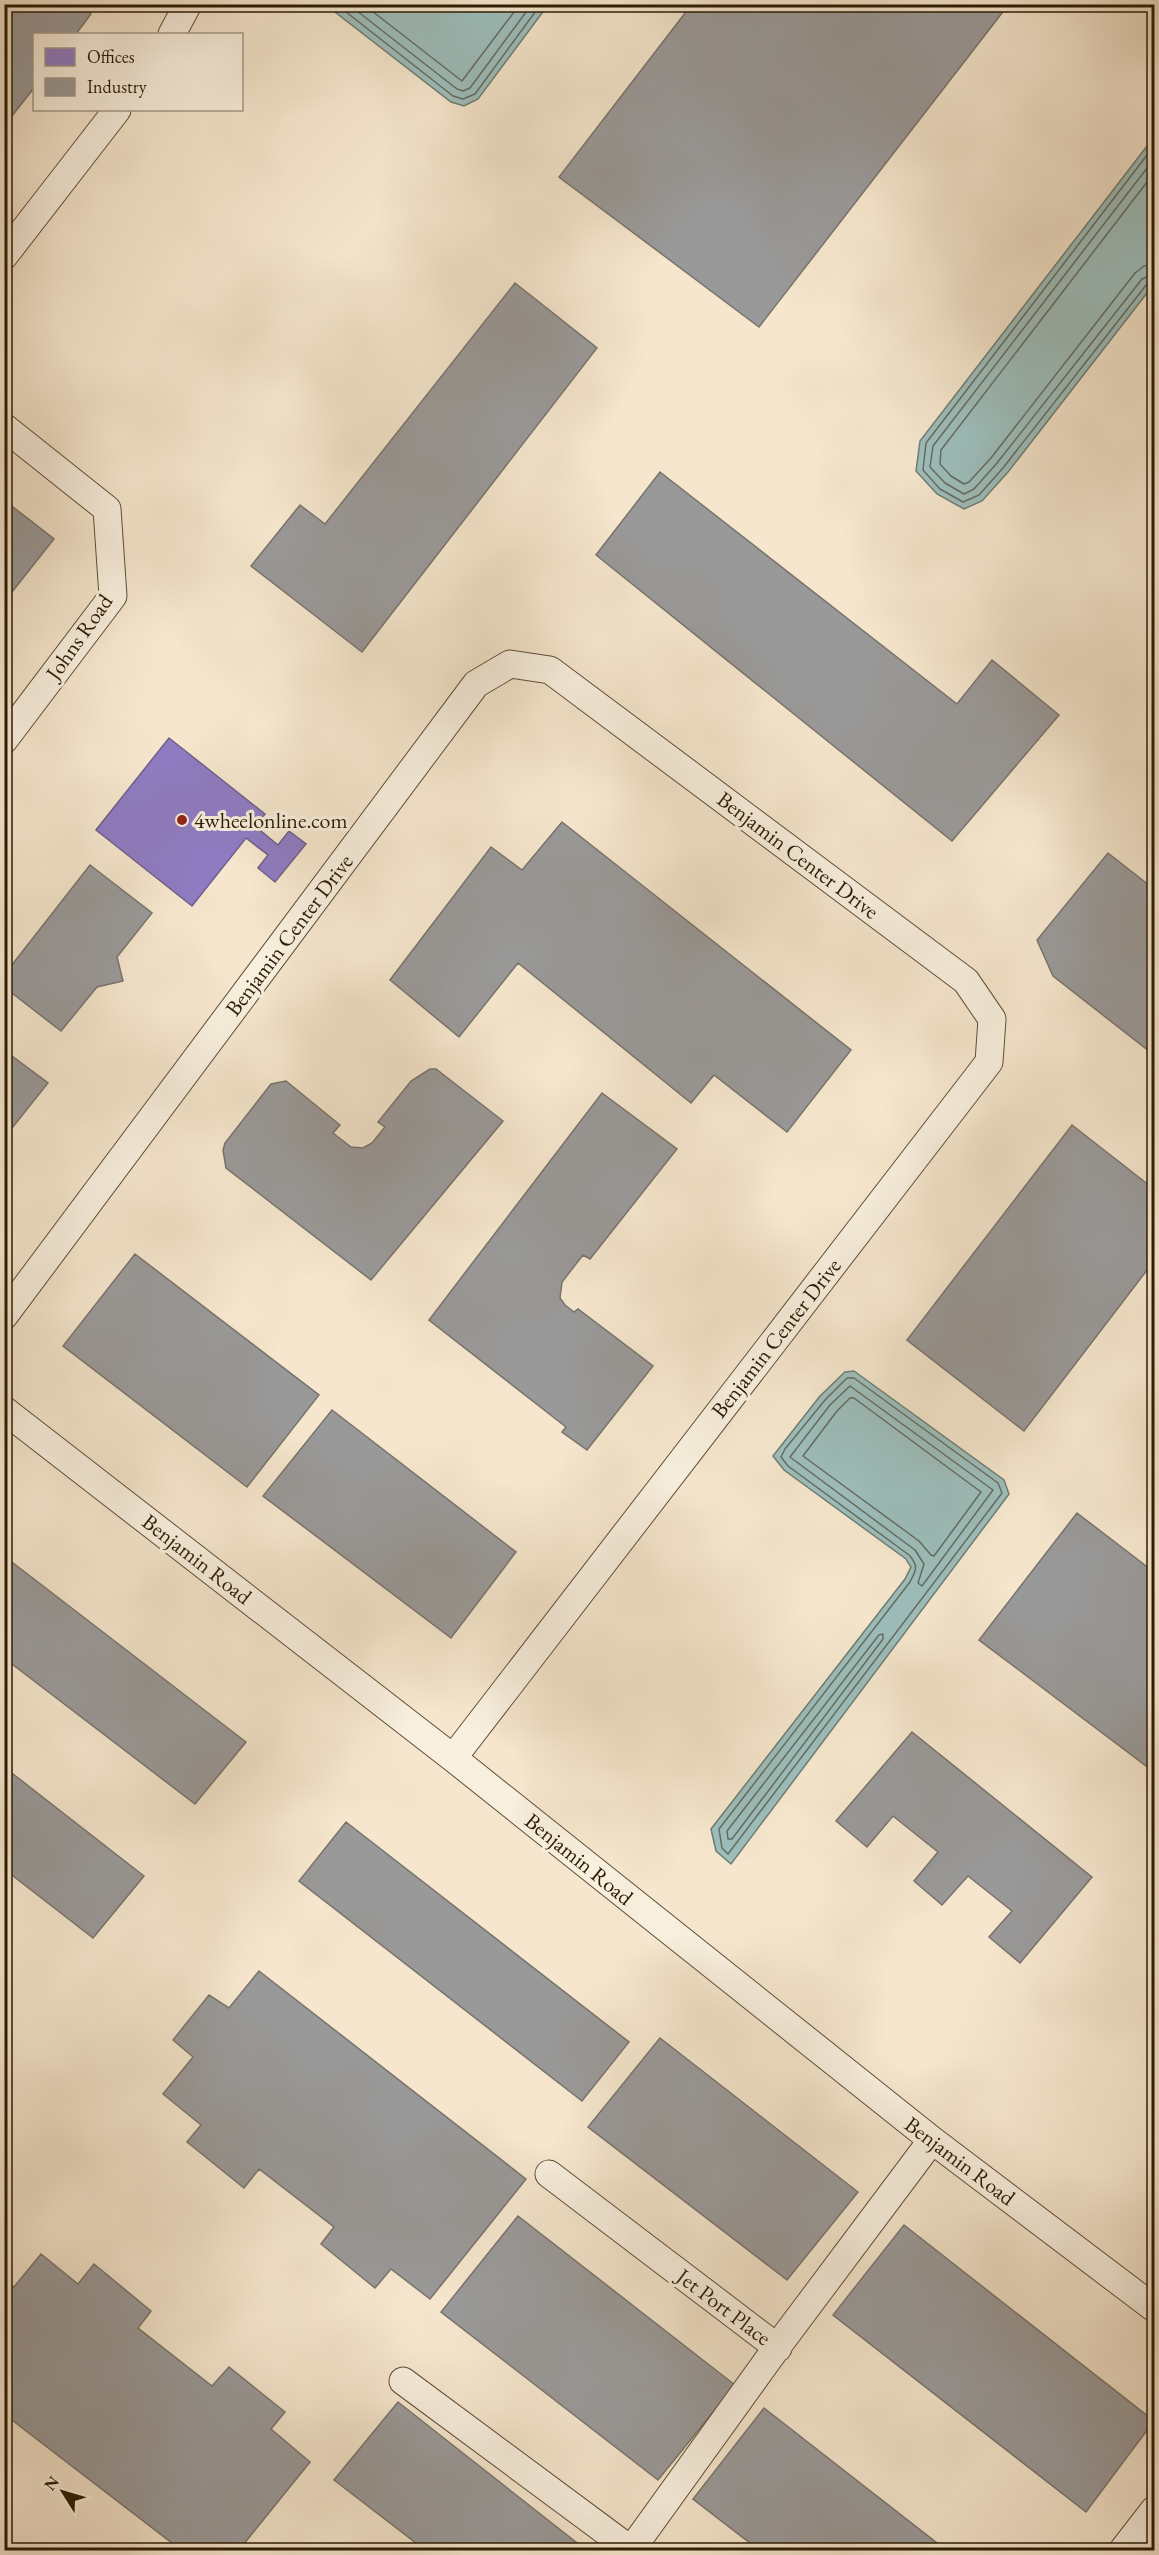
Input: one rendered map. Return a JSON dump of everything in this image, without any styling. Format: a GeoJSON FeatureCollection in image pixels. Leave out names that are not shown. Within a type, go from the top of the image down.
{"type":"FeatureCollection","features":[{"type":"Feature","properties":{"kind":"street"},"geometry":{"type":"LineString","coordinates":[[173,33],[188,4]]}},
{"type":"Feature","properties":{"kind":"street"},"geometry":{"type":"LineString","coordinates":[[4,256],[116,111]]}},
{"type":"Feature","properties":{"kind":"street","name":"Johns Road"},"geometry":{"type":"LineString","coordinates":[[4,427],[107,509],[113,596],[4,740]]}},
{"type":"Feature","properties":{"kind":"street","name":"Benjamin Center Drive"},"geometry":{"type":"LineString","coordinates":[[4,1317],[476,684],[510,664],[550,670],[966,981],[992,1019],[989,1062],[453,1758]]}},
{"type":"Feature","properties":{"kind":"street","name":"Benjamin Road"},"geometry":{"type":"LineString","coordinates":[[4,1410],[453,1758],[932,2140],[1155,2308]]}},
{"type":"Feature","properties":{"kind":"street","name":"Jet Port Place"},"geometry":{"type":"LineString","coordinates":[[549,2174],[778,2348],[932,2140]]}},
{"type":"Feature","properties":{"kind":"street"},"geometry":{"type":"LineString","coordinates":[[403,2381],[631,2550],[778,2348]]}},
{"type":"Feature","properties":{"kind":"street"},"geometry":{"type":"LineString","coordinates":[[1124,2550],[1155,2510]]}},
{"type":"Feature","properties":{"kind":"water"},"geometry":{"type":"Polygon","coordinates":[[[326,5],[548,5],[478,99],[464,106],[451,102],[326,5]]]}},
{"type":"Feature","properties":{"kind":"water"},"geometry":{"type":"Polygon","coordinates":[[[1154,137],[1154,284],[1008,472],[982,501],[964,509],[937,494],[916,471],[920,441],[1154,137]]]}},
{"type":"Feature","properties":{"kind":"water"},"geometry":{"type":"Polygon","coordinates":[[[854,1371],[1004,1480],[1009,1494],[731,1864],[716,1851],[711,1829],[905,1579],[911,1567],[906,1559],[784,1470],[773,1456],[820,1396],[845,1372],[854,1371]]]}},
{"type":"Feature","properties":{"kind":"building: Offices","name":"4wheelonline.com"},"geometry":{"type":"Polygon","coordinates":[[[169,738],[265,814],[255,826],[278,845],[289,831],[306,844],[275,882],[258,868],[268,855],[246,838],[192,906],[96,830],[169,738]]]}},
{"type":"Feature","properties":{"kind":"building: Industry"},"geometry":{"type":"Polygon","coordinates":[[[4,4],[78,4],[91,14],[77,33],[33,33],[33,89],[4,126],[4,4]]]}},
{"type":"Feature","properties":{"kind":"building: Industry"},"geometry":{"type":"Polygon","coordinates":[[[692,4],[1009,4],[759,327],[559,177],[692,4]]]}},
{"type":"Feature","properties":{"kind":"building: Industry"},"geometry":{"type":"Polygon","coordinates":[[[515,283],[597,348],[362,652],[251,566],[300,505],[325,524],[515,283]]]}},
{"type":"Feature","properties":{"kind":"building: Industry"},"geometry":{"type":"Polygon","coordinates":[[[660,472],[957,704],[992,660],[1059,715],[952,841],[596,555],[660,472]]]}},
{"type":"Feature","properties":{"kind":"building: Industry"},"geometry":{"type":"Polygon","coordinates":[[[4,500],[54,539],[4,602],[4,500]]]}},
{"type":"Feature","properties":{"kind":"building: Industry"},"geometry":{"type":"Polygon","coordinates":[[[562,822],[851,1050],[787,1132],[714,1075],[691,1103],[518,963],[459,1037],[390,980],[491,847],[522,870],[562,822]]]}},
{"type":"Feature","properties":{"kind":"building: Industry"},"geometry":{"type":"Polygon","coordinates":[[[1108,853],[1154,889],[1154,1055],[1053,976],[1037,940],[1108,853]]]}},
{"type":"Feature","properties":{"kind":"building: Industry"},"geometry":{"type":"Polygon","coordinates":[[[90,865],[152,913],[117,957],[123,981],[97,987],[61,1031],[4,987],[4,975],[90,865]]]}},
{"type":"Feature","properties":{"kind":"building: Industry"},"geometry":{"type":"Polygon","coordinates":[[[4,1050],[48,1083],[4,1138],[4,1050]]]}},
{"type":"Feature","properties":{"kind":"building: Industry"},"geometry":{"type":"Polygon","coordinates":[[[430,1069],[436,1069],[503,1121],[371,1280],[226,1168],[223,1150],[225,1143],[271,1084],[286,1081],[340,1125],[333,1133],[351,1147],[363,1148],[372,1143],[385,1127],[378,1122],[411,1081],[430,1069]]]}},
{"type":"Feature","properties":{"kind":"building: Industry"},"geometry":{"type":"Polygon","coordinates":[[[602,1093],[677,1149],[590,1259],[583,1255],[562,1282],[560,1298],[565,1305],[574,1312],[578,1309],[653,1366],[587,1450],[562,1432],[566,1427],[429,1320],[602,1093]]]}},
{"type":"Feature","properties":{"kind":"building: Industry"},"geometry":{"type":"Polygon","coordinates":[[[1072,1125],[1154,1189],[1154,1261],[1024,1431],[907,1340],[1072,1125]]]}},
{"type":"Feature","properties":{"kind":"building: Industry"},"geometry":{"type":"Polygon","coordinates":[[[135,1254],[319,1395],[247,1487],[63,1346],[135,1254]]]}},
{"type":"Feature","properties":{"kind":"building: Industry"},"geometry":{"type":"Polygon","coordinates":[[[332,1410],[516,1552],[451,1638],[263,1496],[332,1410]]]}},
{"type":"Feature","properties":{"kind":"building: Industry"},"geometry":{"type":"Polygon","coordinates":[[[1077,1513],[1154,1572],[1154,1772],[979,1640],[1077,1513]]]}},
{"type":"Feature","properties":{"kind":"building: Industry"},"geometry":{"type":"Polygon","coordinates":[[[4,1556],[246,1742],[195,1804],[4,1658],[4,1556]]]}},
{"type":"Feature","properties":{"kind":"building: Industry"},"geometry":{"type":"Polygon","coordinates":[[[912,1732],[1092,1877],[1020,1963],[989,1937],[1012,1911],[968,1876],[942,1905],[914,1881],[938,1852],[893,1816],[867,1847],[836,1821],[912,1732]]]}},
{"type":"Feature","properties":{"kind":"building: Industry"},"geometry":{"type":"Polygon","coordinates":[[[4,1767],[144,1876],[93,1938],[4,1869],[4,1767]]]}},
{"type":"Feature","properties":{"kind":"building: Industry"},"geometry":{"type":"Polygon","coordinates":[[[346,1822],[629,2042],[582,2101],[299,1881],[346,1822]]]}},
{"type":"Feature","properties":{"kind":"building: Industry"},"geometry":{"type":"Polygon","coordinates":[[[259,1971],[526,2179],[430,2299],[391,2269],[375,2288],[321,2244],[334,2227],[259,2169],[244,2188],[187,2142],[201,2125],[163,2094],[193,2057],[173,2040],[209,1995],[229,2008],[259,1971]]]}},
{"type":"Feature","properties":{"kind":"building: Industry"},"geometry":{"type":"Polygon","coordinates":[[[660,2038],[858,2192],[787,2280],[588,2127],[660,2038]]]}},
{"type":"Feature","properties":{"kind":"building: Industry"},"geometry":{"type":"Polygon","coordinates":[[[518,2216],[735,2385],[658,2480],[441,2312],[518,2216]]]}},
{"type":"Feature","properties":{"kind":"building: Industry"},"geometry":{"type":"Polygon","coordinates":[[[904,2225],[1154,2421],[1086,2512],[833,2315],[904,2225]]]}},
{"type":"Feature","properties":{"kind":"building: Industry"},"geometry":{"type":"Polygon","coordinates":[[[41,2254],[78,2284],[94,2264],[151,2311],[138,2328],[212,2386],[229,2367],[285,2412],[271,2429],[310,2462],[239,2550],[181,2550],[4,2414],[4,2280],[14,2287],[41,2254]]]}},
{"type":"Feature","properties":{"kind":"building: Industry"},"geometry":{"type":"Polygon","coordinates":[[[398,2402],[586,2550],[425,2550],[334,2480],[398,2402]]]}},
{"type":"Feature","properties":{"kind":"building: Industry"},"geometry":{"type":"Polygon","coordinates":[[[764,2408],[946,2550],[759,2550],[693,2499],[764,2408]]]}},
{"type":"Feature","properties":{"kind":"place","name":"4wheelonline.com"},"geometry":{"type":"Point","coordinates":[182,820]}}]}
